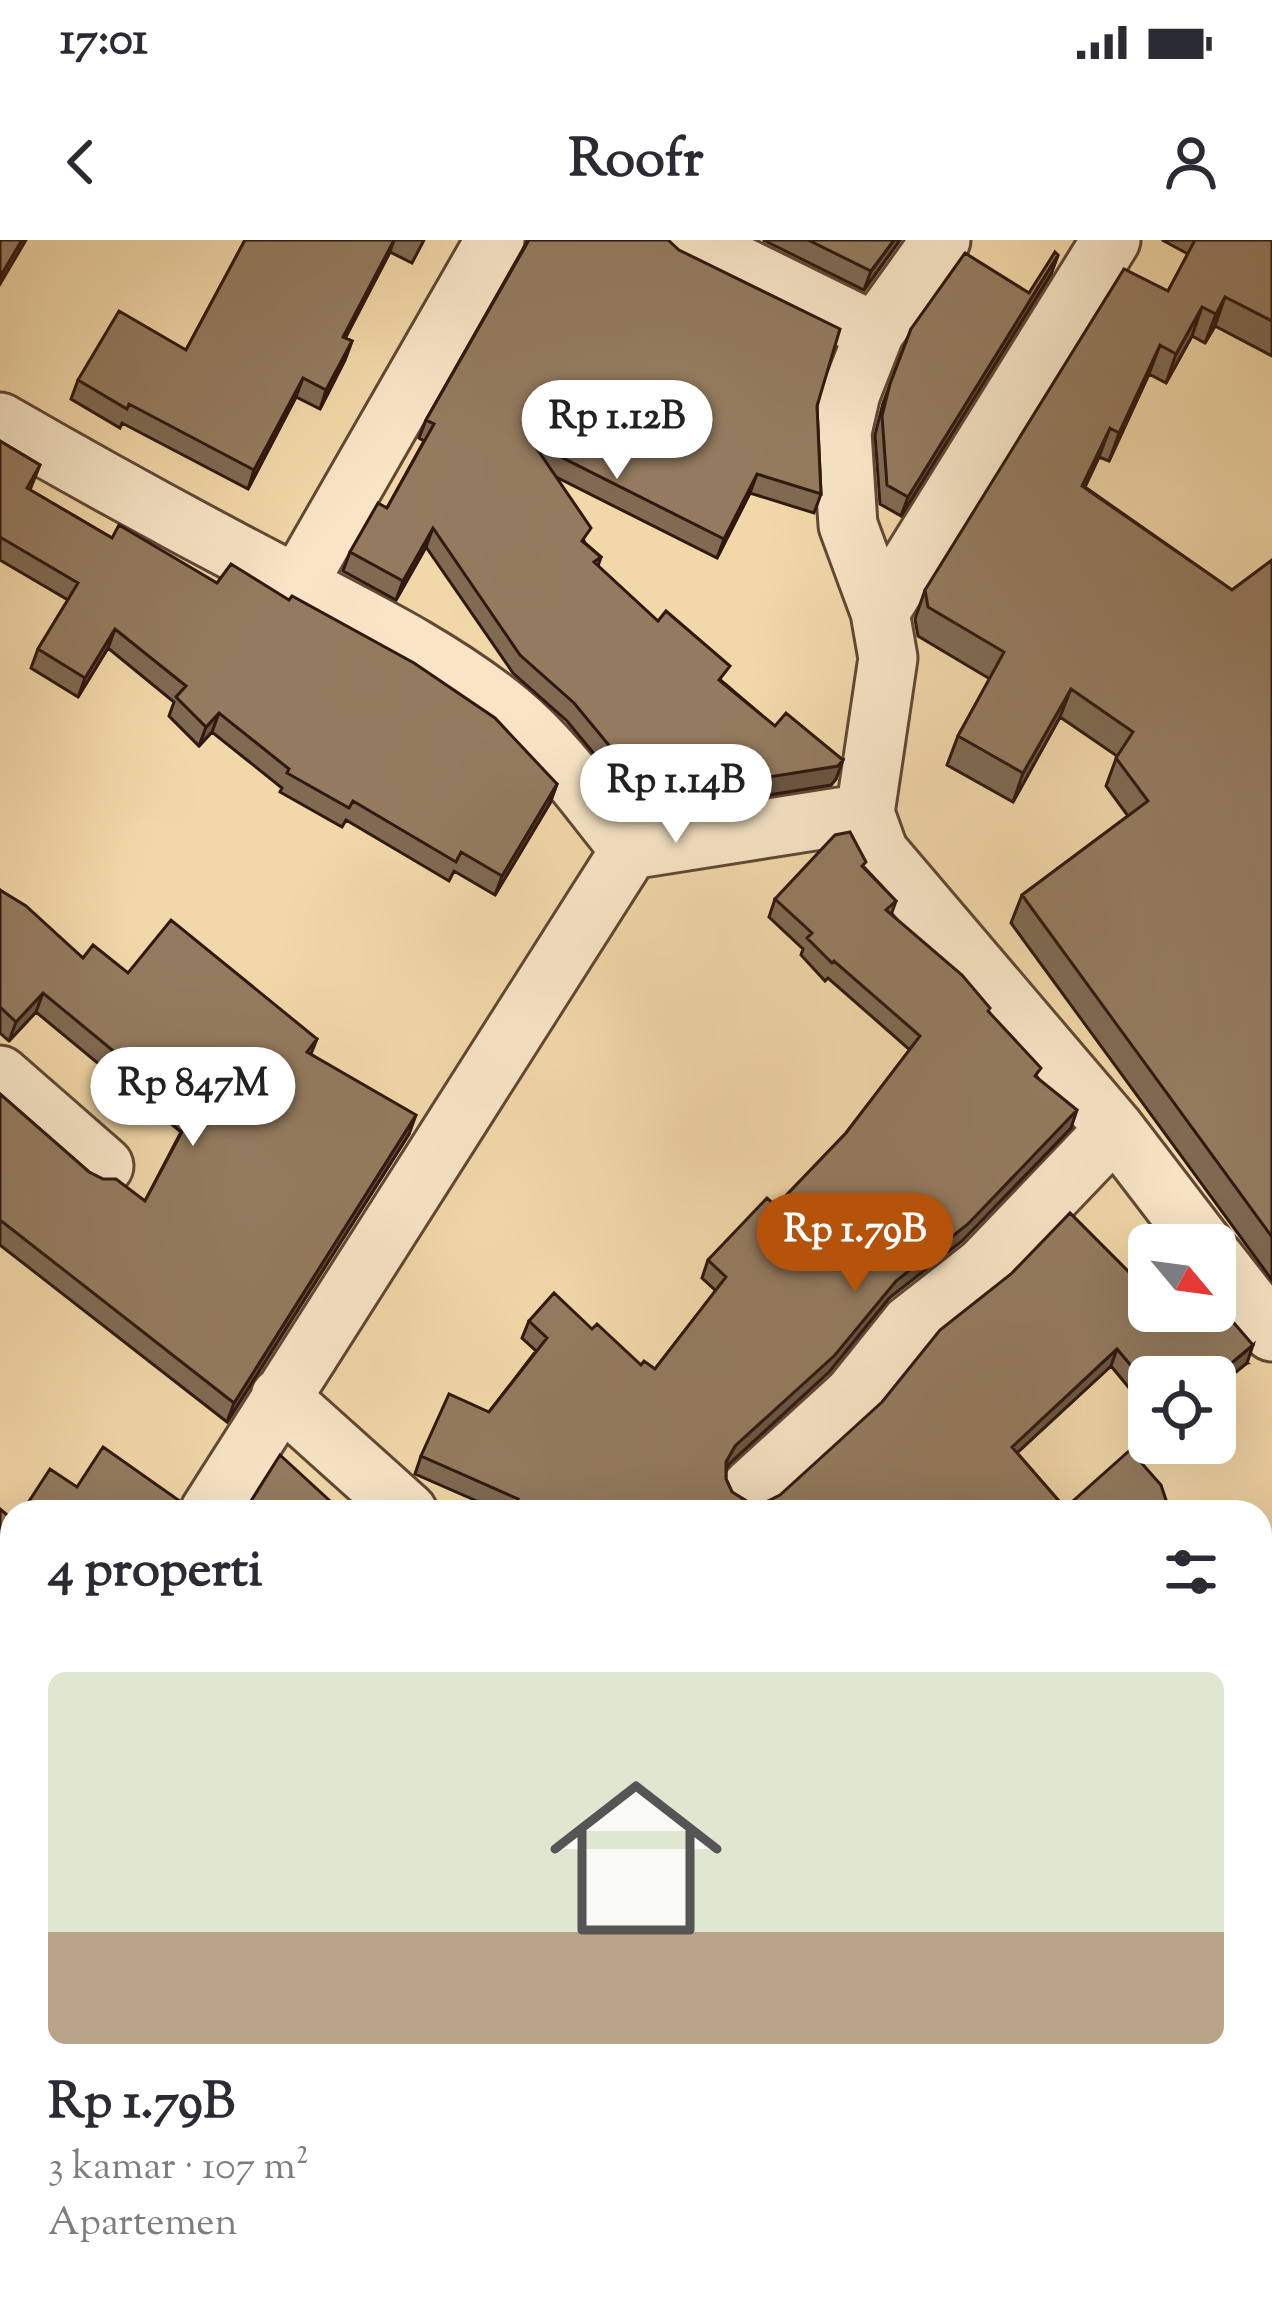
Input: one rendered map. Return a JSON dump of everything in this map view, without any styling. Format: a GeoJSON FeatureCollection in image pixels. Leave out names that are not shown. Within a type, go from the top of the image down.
{"type":"FeatureCollection","features":[{"type":"Feature","properties":{"kind":"street"},"geometry":{"type":"LineString","coordinates":[[297,585],[495,240]]}},
{"type":"Feature","properties":{"kind":"street"},"geometry":{"type":"LineString","coordinates":[[688,240],[875,332]]}},
{"type":"Feature","properties":{"kind":"street"},"geometry":{"type":"LineString","coordinates":[[941,240],[875,332],[851,393],[842,432],[848,524],[880,612],[888,658],[865,813],[879,852],[1115,1129],[1188,1224]]}},
{"type":"Feature","properties":{"kind":"street"},"geometry":{"type":"LineString","coordinates":[[880,612],[1111,240]]}},
{"type":"Feature","properties":{"kind":"street"},"geometry":{"type":"LineString","coordinates":[[0,422],[460,675],[512,715],[548,751],[630,850]]}},
{"type":"Feature","properties":{"kind":"street"},"geometry":{"type":"LineString","coordinates":[[216,1500],[630,850],[865,813]]}},
{"type":"Feature","properties":{"kind":"street"},"geometry":{"type":"LineString","coordinates":[[0,1075],[104,1166]]}},
{"type":"Feature","properties":{"kind":"street"},"geometry":{"type":"LineString","coordinates":[[752,1488],[853,1395],[910,1324],[984,1266],[1115,1129]]}},
{"type":"Feature","properties":{"kind":"street"},"geometry":{"type":"LineString","coordinates":[[1236,1286],[1272,1332]]}},
{"type":"Feature","properties":{"kind":"street"},"geometry":{"type":"LineString","coordinates":[[280,1397],[395,1500]]}},
{"type":"Feature","properties":{"kind":"building"},"geometry":{"type":"Polygon","coordinates":[[[0,240],[22,240],[0,277],[0,240]]]}},
{"type":"Feature","properties":{"kind":"building"},"geometry":{"type":"Polygon","coordinates":[[[245,240],[394,240],[343,337],[352,341],[326,390],[303,378],[254,470],[78,380],[119,311],[186,350],[245,240]]]}},
{"type":"Feature","properties":{"kind":"building"},"geometry":{"type":"Polygon","coordinates":[[[529,240],[668,240],[679,250],[840,329],[817,406],[821,494],[757,474],[724,539],[533,443],[591,528],[582,541],[601,557],[594,562],[658,621],[666,611],[730,666],[719,680],[775,726],[786,713],[843,760],[838,766],[763,778],[753,770],[743,781],[728,783],[709,768],[690,789],[651,796],[574,703],[520,655],[433,528],[403,581],[350,552],[378,503],[387,508],[434,424],[426,420],[529,240]]]}},
{"type":"Feature","properties":{"kind":"building"},"geometry":{"type":"Polygon","coordinates":[[[808,240],[894,240],[871,271],[808,240]]]}},
{"type":"Feature","properties":{"kind":"building"},"geometry":{"type":"Polygon","coordinates":[[[1195,240],[1272,240],[1272,321],[1225,297],[1216,314],[1202,307],[1176,354],[1160,345],[1119,433],[1110,428],[1082,486],[1232,590],[1272,560],[1272,1237],[1022,895],[1148,801],[1116,758],[1133,732],[1071,689],[1023,773],[958,736],[1004,652],[928,607],[925,590],[1124,269],[1168,291],[1195,240]]]}},
{"type":"Feature","properties":{"kind":"building"},"geometry":{"type":"Polygon","coordinates":[[[1055,252],[1058,255],[908,497],[887,485],[882,416],[890,384],[911,329],[965,253],[1029,293],[1055,252]]]}},
{"type":"Feature","properties":{"kind":"building"},"geometry":{"type":"Polygon","coordinates":[[[0,441],[40,465],[27,488],[112,538],[119,525],[217,583],[231,564],[289,600],[292,596],[414,663],[495,718],[557,784],[502,876],[461,852],[456,862],[353,801],[349,808],[287,773],[289,769],[219,713],[206,727],[176,697],[186,686],[115,629],[85,678],[38,649],[78,583],[0,537],[0,441]]]}},
{"type":"Feature","properties":{"kind":"building"},"geometry":{"type":"Polygon","coordinates":[[[850,832],[866,862],[862,866],[896,901],[886,910],[962,975],[1041,1068],[1035,1076],[1077,1110],[968,1224],[896,1281],[835,1355],[735,1446],[726,1462],[726,1479],[732,1492],[745,1500],[517,1500],[421,1456],[449,1394],[489,1412],[547,1338],[529,1321],[554,1293],[592,1329],[597,1324],[641,1365],[644,1361],[655,1369],[726,1277],[708,1260],[767,1198],[776,1206],[846,1133],[920,1036],[832,963],[807,938],[812,933],[775,899],[835,835],[850,832]]]}},
{"type":"Feature","properties":{"kind":"building"},"geometry":{"type":"Polygon","coordinates":[[[0,890],[26,906],[83,958],[93,945],[128,973],[171,920],[317,1039],[307,1052],[416,1115],[234,1403],[0,1220],[0,1094],[89,1172],[116,1179],[145,1201],[191,1115],[43,993],[16,1022],[0,1007],[0,890]]]}},
{"type":"Feature","properties":{"kind":"building"},"geometry":{"type":"Polygon","coordinates":[[[1070,1213],[1128,1271],[1128,1332],[1236,1332],[1236,1325],[1253,1345],[1236,1359],[1128,1356],[1128,1362],[1117,1349],[1012,1447],[1058,1500],[770,1500],[882,1402],[940,1330],[1011,1274],[1070,1213]]]}},
{"type":"Feature","properties":{"kind":"building"},"geometry":{"type":"Polygon","coordinates":[[[103,1447],[178,1500],[30,1500],[50,1469],[77,1487],[103,1447]]]}},
{"type":"Feature","properties":{"kind":"building"},"geometry":{"type":"Polygon","coordinates":[[[1128,1452],[1128,1464],[1142,1464],[1161,1485],[1166,1500],[1074,1500],[1128,1452]]]}},
{"type":"Feature","properties":{"kind":"building"},"geometry":{"type":"Polygon","coordinates":[[[280,1455],[329,1500],[252,1500],[280,1455]]]}}]}
